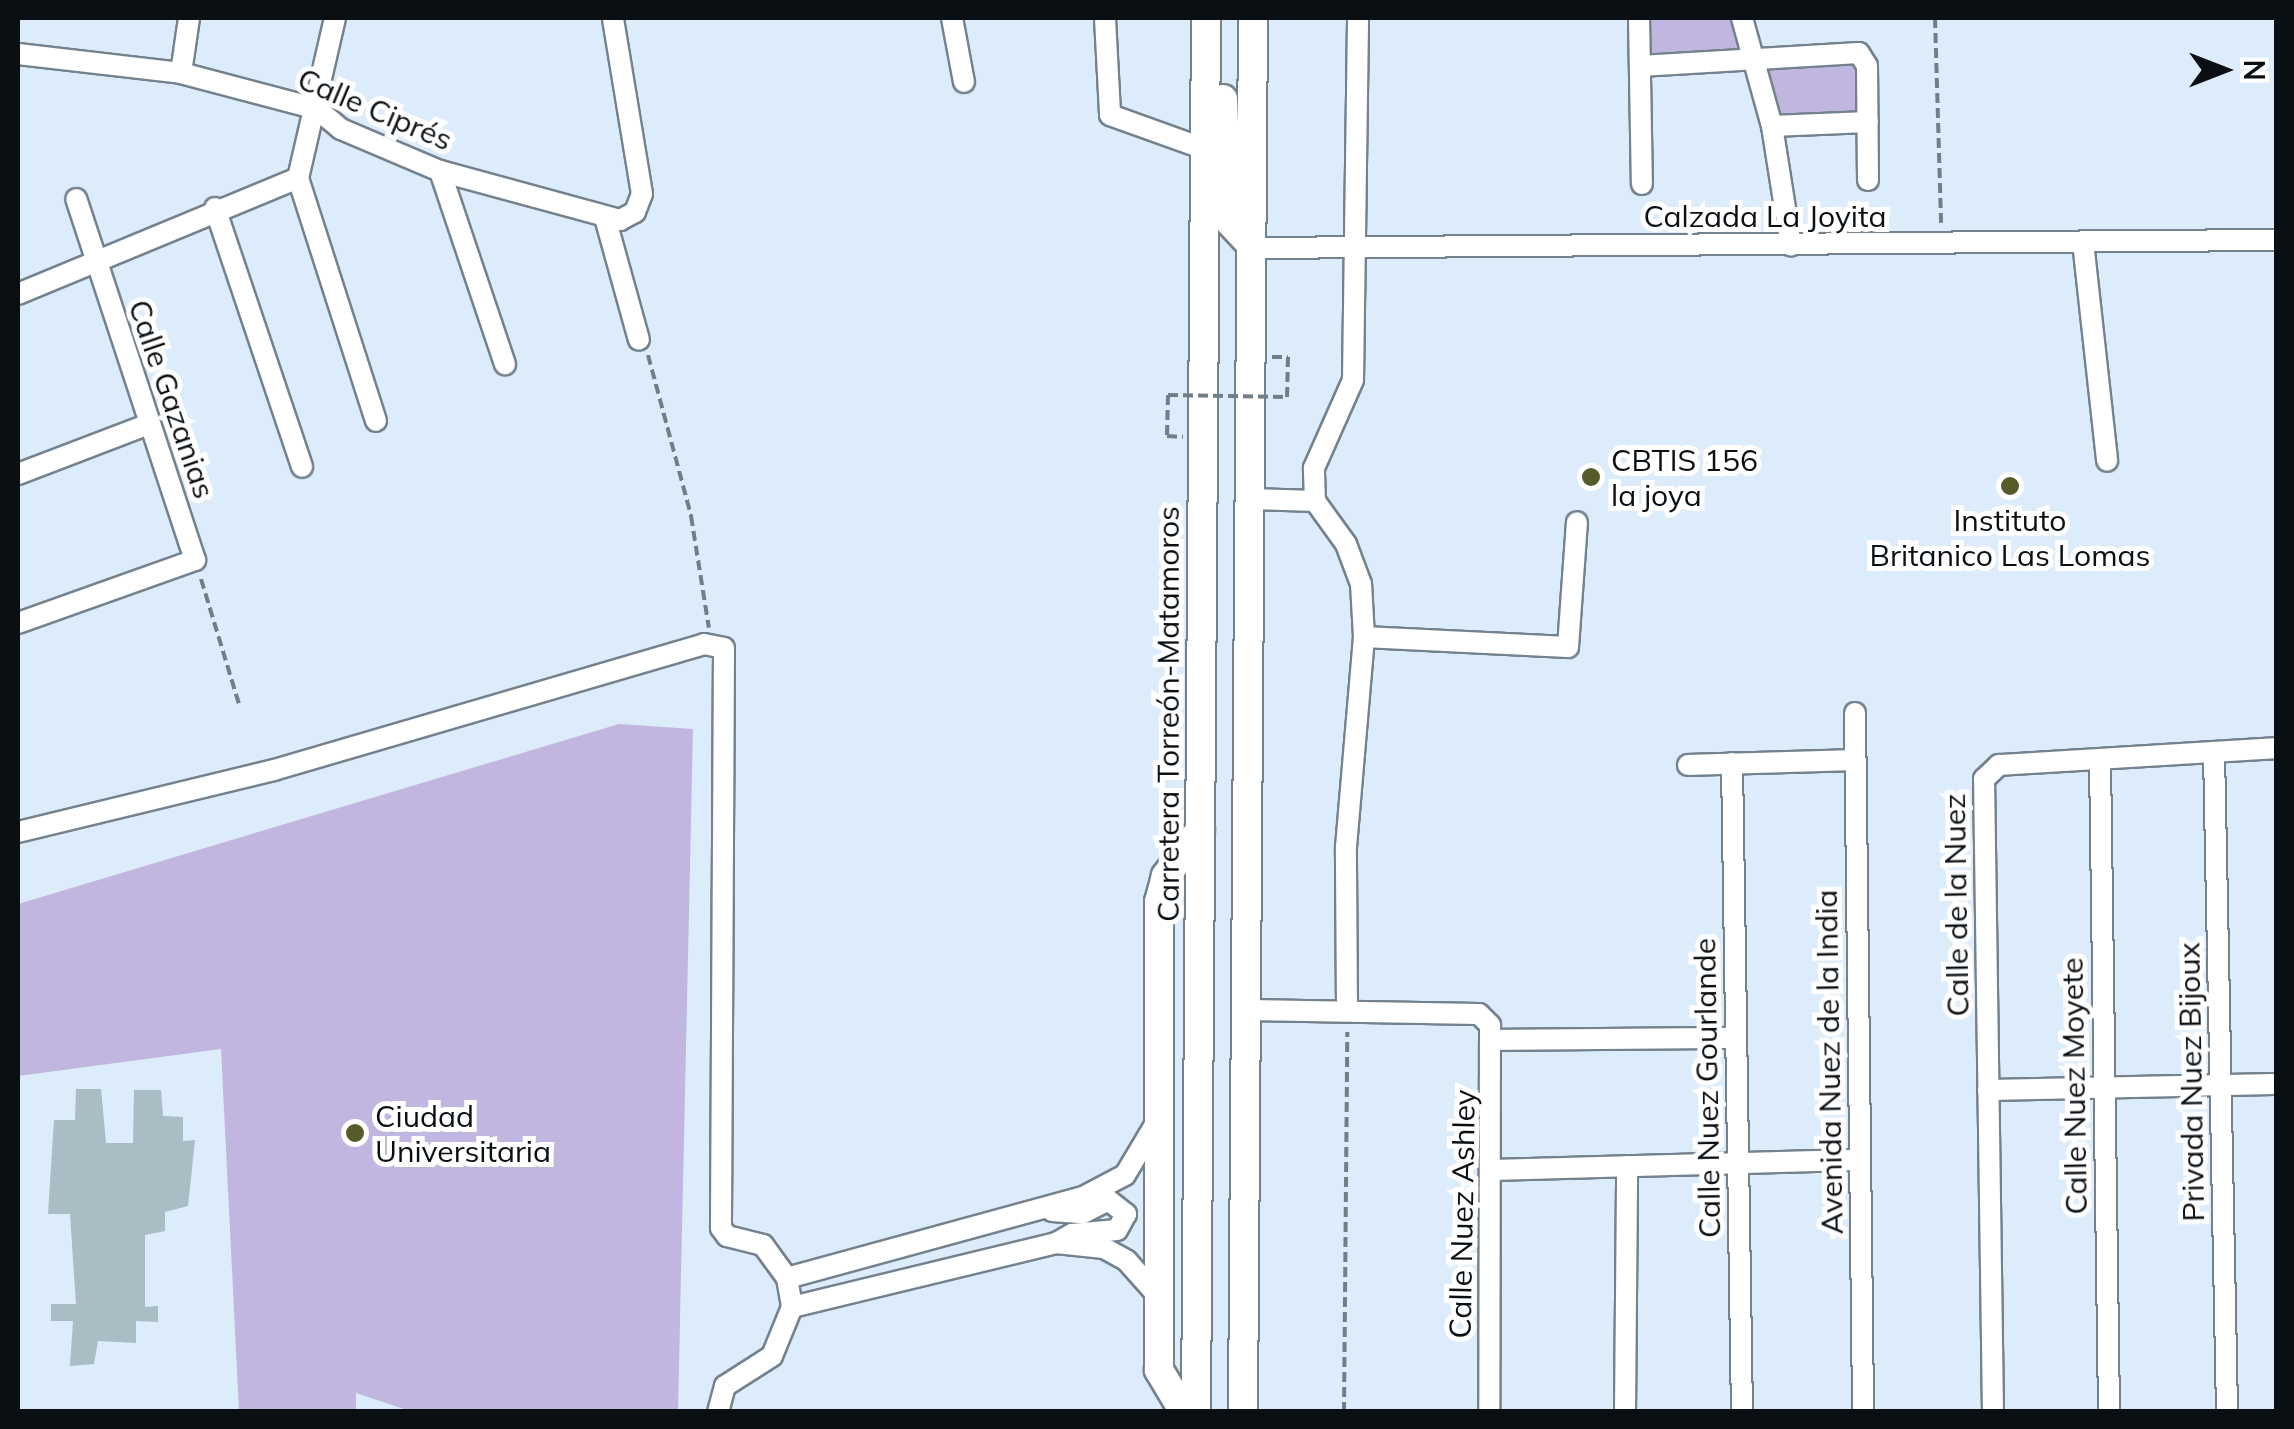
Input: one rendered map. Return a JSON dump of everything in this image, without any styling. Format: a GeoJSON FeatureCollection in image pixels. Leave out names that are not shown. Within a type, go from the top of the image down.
{"type":"FeatureCollection","features":[{"type":"Feature","properties":{"kind":"highway","name":"Carretera Torreón-Matamoros"},"geometry":{"type":"LineString","coordinates":[[1196,1412],[1206,18]]}},
{"type":"Feature","properties":{"kind":"highway"},"geometry":{"type":"LineString","coordinates":[[1220,18],[1228,220],[1254,248]]}},
{"type":"Feature","properties":{"kind":"highway"},"geometry":{"type":"LineString","coordinates":[[1243,1412],[1254,356],[1253,18]]}},
{"type":"Feature","properties":{"kind":"highway"},"geometry":{"type":"LineString","coordinates":[[1184,1412],[1160,1370],[1158,902],[1166,876],[1200,830]]}},
{"type":"Feature","properties":{"kind":"street"},"geometry":{"type":"LineString","coordinates":[[181,73],[189,18]]}},
{"type":"Feature","properties":{"kind":"street"},"geometry":{"type":"LineString","coordinates":[[335,18],[298,178],[376,421]]}},
{"type":"Feature","properties":{"kind":"street"},"geometry":{"type":"LineString","coordinates":[[613,18],[640,205],[628,218],[606,221],[639,340]]}},
{"type":"Feature","properties":{"kind":"street"},"geometry":{"type":"LineString","coordinates":[[952,18],[964,82]]}},
{"type":"Feature","properties":{"kind":"street"},"geometry":{"type":"LineString","coordinates":[[1105,18],[1110,115],[1205,149]]}},
{"type":"Feature","properties":{"kind":"street"},"geometry":{"type":"LineString","coordinates":[[1248,1010],[1348,1008],[1346,847],[1364,637],[1355,561],[1316,501],[1318,447],[1353,380],[1358,18]]}},
{"type":"Feature","properties":{"kind":"street"},"geometry":{"type":"LineString","coordinates":[[1639,18],[1642,184]]}},
{"type":"Feature","properties":{"kind":"street"},"geometry":{"type":"LineString","coordinates":[[1742,18],[1772,126],[1791,246]]}},
{"type":"Feature","properties":{"kind":"street","name":"Calle Ciprés"},"geometry":{"type":"LineString","coordinates":[[18,54],[181,73],[317,109],[341,129],[440,171],[606,221]]}},
{"type":"Feature","properties":{"kind":"street"},"geometry":{"type":"LineString","coordinates":[[1640,66],[1863,56],[1868,180]]}},
{"type":"Feature","properties":{"kind":"street"},"geometry":{"type":"LineString","coordinates":[[1772,126],[1868,122]]}},
{"type":"Feature","properties":{"kind":"street"},"geometry":{"type":"LineString","coordinates":[[440,171],[505,364]]}},
{"type":"Feature","properties":{"kind":"street"},"geometry":{"type":"LineString","coordinates":[[18,294],[92,258],[298,178]]}},
{"type":"Feature","properties":{"kind":"street","name":"Calle Gazanias"},"geometry":{"type":"LineString","coordinates":[[76,199],[92,258],[196,560]]}},
{"type":"Feature","properties":{"kind":"street"},"geometry":{"type":"LineString","coordinates":[[215,208],[302,467]]}},
{"type":"Feature","properties":{"kind":"street","name":"Calzada La Joyita"},"geometry":{"type":"LineString","coordinates":[[1254,248],[2276,240]]}},
{"type":"Feature","properties":{"kind":"street"},"geometry":{"type":"LineString","coordinates":[[2082,242],[2108,461]]}},
{"type":"Feature","properties":{"kind":"street"},"geometry":{"type":"LineString","coordinates":[[18,474],[149,424]]}},
{"type":"Feature","properties":{"kind":"street"},"geometry":{"type":"LineString","coordinates":[[1252,499],[1316,501]]}},
{"type":"Feature","properties":{"kind":"street"},"geometry":{"type":"LineString","coordinates":[[1364,637],[1568,647],[1578,522]]}},
{"type":"Feature","properties":{"kind":"street"},"geometry":{"type":"LineString","coordinates":[[18,623],[196,560]]}},
{"type":"Feature","properties":{"kind":"street"},"geometry":{"type":"LineString","coordinates":[[18,832],[274,770],[714,642],[728,658],[721,1228],[727,1236],[763,1246],[787,1278],[792,1307],[772,1356],[724,1386],[718,1412]]}},
{"type":"Feature","properties":{"kind":"street","name":"Avenida Nuez de la India"},"geometry":{"type":"LineString","coordinates":[[1854,713],[1863,1412]]}},
{"type":"Feature","properties":{"kind":"street","name":"Calle de la Nuez"},"geometry":{"type":"LineString","coordinates":[[1993,1412],[1984,779],[1998,764],[2276,748]]}},
{"type":"Feature","properties":{"kind":"street","name":"Privada Nuez Bijoux"},"geometry":{"type":"LineString","coordinates":[[2214,752],[2227,1412]]}},
{"type":"Feature","properties":{"kind":"street","name":"Calle Nuez Moyete"},"geometry":{"type":"LineString","coordinates":[[2100,759],[2109,1412]]}},
{"type":"Feature","properties":{"kind":"street"},"geometry":{"type":"LineString","coordinates":[[1688,764],[1855,760]]}},
{"type":"Feature","properties":{"kind":"street","name":"Calle Nuez Gourlande"},"geometry":{"type":"LineString","coordinates":[[1732,764],[1742,1412]]}},
{"type":"Feature","properties":{"kind":"street","name":"Calle Nuez Ashley"},"geometry":{"type":"LineString","coordinates":[[1348,1008],[1487,1019],[1495,1040],[1489,1412]]}},
{"type":"Feature","properties":{"kind":"street"},"geometry":{"type":"LineString","coordinates":[[1495,1040],[1736,1038]]}},
{"type":"Feature","properties":{"kind":"street"},"geometry":{"type":"LineString","coordinates":[[1988,1090],[2276,1084]]}},
{"type":"Feature","properties":{"kind":"street"},"geometry":{"type":"LineString","coordinates":[[787,1278],[1083,1197],[1125,1174],[1146,1150],[1159,1112]]}},
{"type":"Feature","properties":{"kind":"street"},"geometry":{"type":"LineString","coordinates":[[1492,1170],[1860,1160]]}},
{"type":"Feature","properties":{"kind":"street"},"geometry":{"type":"LineString","coordinates":[[1625,1412],[1627,1166]]}},
{"type":"Feature","properties":{"kind":"street"},"geometry":{"type":"LineString","coordinates":[[1042,1208],[1065,1215],[1108,1200],[1120,1203],[1126,1214],[1117,1230],[1072,1234],[1056,1244]]}},
{"type":"Feature","properties":{"kind":"street"},"geometry":{"type":"LineString","coordinates":[[792,1307],[1056,1244],[1104,1248],[1127,1261],[1159,1297]]}},
{"type":"Feature","properties":{"kind":"path"},"geometry":{"type":"LineString","coordinates":[[1936,18],[1942,244]]}},
{"type":"Feature","properties":{"kind":"path"},"geometry":{"type":"LineString","coordinates":[[639,340],[661,388],[714,642]]}},
{"type":"Feature","properties":{"kind":"path"},"geometry":{"type":"LineString","coordinates":[[1203,438],[1167,436],[1168,396],[1287,397],[1288,358],[1254,356]]}},
{"type":"Feature","properties":{"kind":"path"},"geometry":{"type":"LineString","coordinates":[[196,560],[239,704]]}},
{"type":"Feature","properties":{"kind":"path"},"geometry":{"type":"LineString","coordinates":[[1344,1412],[1348,1008]]}},
{"type":"Feature","properties":{"kind":"shaded area"},"geometry":{"type":"Polygon","coordinates":[[[1643,18],[1737,18],[1748,57],[1644,63],[1643,18]]]}},
{"type":"Feature","properties":{"kind":"shaded area"},"geometry":{"type":"Polygon","coordinates":[[[1856,55],[1865,118],[1775,122],[1757,62],[1856,55]]]}},
{"type":"Feature","properties":{"kind":"shaded area","name":"Ciudad Universitaria"},"geometry":{"type":"Polygon","coordinates":[[[619,724],[693,729],[678,1411],[410,1411],[356,1393],[356,1411],[239,1411],[221,1049],[18,1076],[18,904],[619,724]]]}},
{"type":"Feature","properties":{"kind":"building"},"geometry":{"type":"Polygon","coordinates":[[[76,1089],[101,1089],[106,1143],[133,1143],[134,1090],[161,1090],[163,1116],[183,1117],[183,1141],[195,1140],[188,1206],[165,1212],[165,1231],[145,1235],[145,1307],[158,1306],[158,1322],[136,1321],[136,1343],[98,1341],[94,1364],[70,1366],[73,1321],[51,1321],[51,1304],[76,1304],[70,1214],[48,1214],[54,1120],[75,1120],[76,1089]]]}},
{"type":"Feature","properties":{"kind":"place","name":"CBTIS 156 la joya"},"geometry":{"type":"Point","coordinates":[1591,477]}},
{"type":"Feature","properties":{"kind":"place","name":"Instituto Britanico Las Lomas"},"geometry":{"type":"Point","coordinates":[2010,486]}},
{"type":"Feature","properties":{"kind":"place","name":"Ciudad Universitaria"},"geometry":{"type":"Point","coordinates":[355,1133]}}]}
